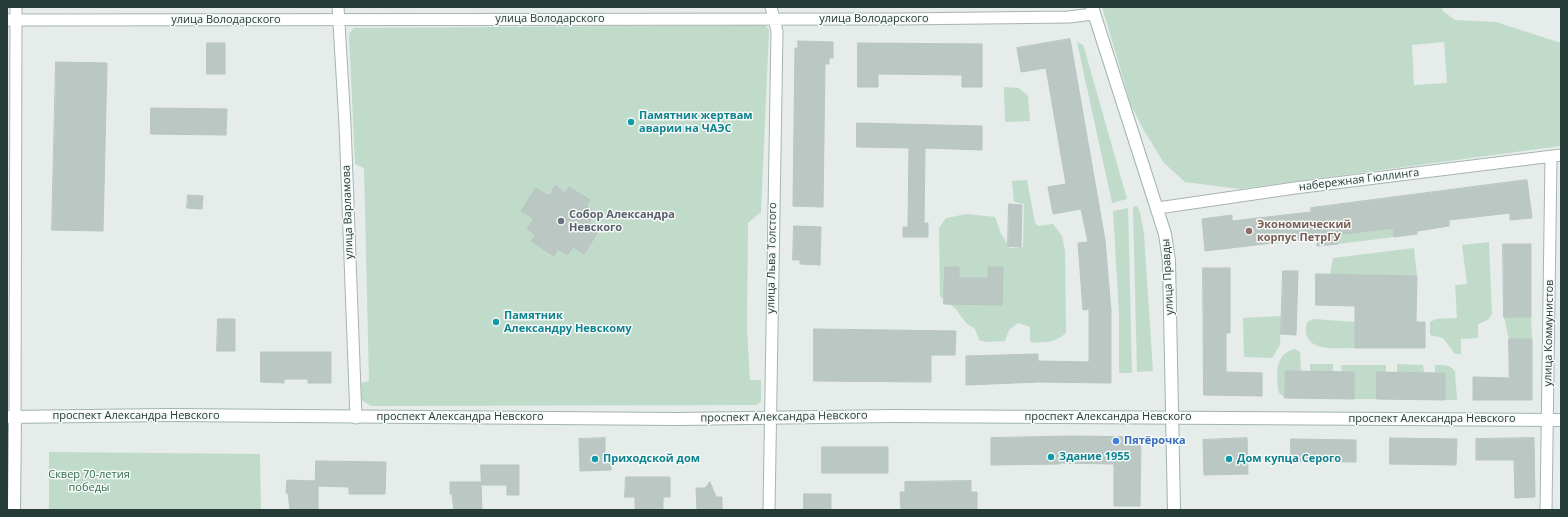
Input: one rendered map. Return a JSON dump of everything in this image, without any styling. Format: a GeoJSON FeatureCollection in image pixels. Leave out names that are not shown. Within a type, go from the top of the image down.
{"type":"FeatureCollection","features":[{"type":"Feature","properties":{"kind":"main road","name":"улица Правды"},"geometry":{"type":"LineString","coordinates":[[1092,10],[1158,208],[1165,234],[1169,261],[1174,510]]}},
{"type":"Feature","properties":{"kind":"main road","name":"проспект Александра Невского"},"geometry":{"type":"LineString","coordinates":[[11,417],[168,415],[356,418],[678,419],[770,416],[1561,420]]}},
{"type":"Feature","properties":{"kind":"main road"},"geometry":{"type":"LineString","coordinates":[[11,417],[14,510]]}},
{"type":"Feature","properties":{"kind":"street"},"geometry":{"type":"LineString","coordinates":[[11,417],[11,20],[16,7]]}},
{"type":"Feature","properties":{"kind":"street","name":"улица Варламова"},"geometry":{"type":"LineString","coordinates":[[338,7],[340,20],[356,418]]}},
{"type":"Feature","properties":{"kind":"street","name":"улица Льва Толстого"},"geometry":{"type":"LineString","coordinates":[[769,510],[777,31],[775,18],[771,7]]}},
{"type":"Feature","properties":{"kind":"street","name":"улица Володарского"},"geometry":{"type":"LineString","coordinates":[[11,20],[900,19],[1069,17],[1092,10]]}},
{"type":"Feature","properties":{"kind":"street","name":"набережная Гюллинга"},"geometry":{"type":"LineString","coordinates":[[1158,208],[1295,188],[1556,156]]}},
{"type":"Feature","properties":{"kind":"street","name":"улица Коммунистов"},"geometry":{"type":"LineString","coordinates":[[1546,510],[1547,420],[1556,156]]}},
{"type":"Feature","properties":{"kind":"green space"},"geometry":{"type":"Polygon","coordinates":[[[1102,7],[1442,7],[1443,11],[1455,20],[1496,22],[1561,43],[1561,146],[1239,189],[1185,182],[1164,163],[1143,129],[1131,105],[1102,7]],[[1444,42],[1412,45],[1414,85],[1447,83],[1444,42]]]}},
{"type":"Feature","properties":{"kind":"green space"},"geometry":{"type":"Polygon","coordinates":[[[765,25],[769,30],[761,212],[748,223],[747,330],[750,380],[761,380],[761,401],[757,405],[371,406],[360,399],[360,383],[369,381],[364,168],[355,164],[349,34],[354,28],[765,25]]]}},
{"type":"Feature","properties":{"kind":"green space"},"geometry":{"type":"Polygon","coordinates":[[[1077,42],[1083,45],[1085,51],[1127,199],[1112,203],[1077,42]]]}},
{"type":"Feature","properties":{"kind":"green space"},"geometry":{"type":"Polygon","coordinates":[[[1004,87],[1019,88],[1028,96],[1030,121],[1005,122],[1004,87]]]}},
{"type":"Feature","properties":{"kind":"green space"},"geometry":{"type":"Polygon","coordinates":[[[1027,180],[1035,223],[1038,226],[1053,224],[1062,236],[1065,251],[1066,333],[1058,339],[1049,342],[1030,342],[1030,327],[1018,323],[1009,330],[1005,341],[987,342],[979,340],[975,329],[966,323],[955,308],[940,296],[939,228],[946,218],[967,214],[995,217],[1001,234],[1010,248],[1023,247],[1024,204],[1014,202],[1012,181],[1027,180]]]}},
{"type":"Feature","properties":{"kind":"green space"},"geometry":{"type":"Polygon","coordinates":[[[1137,206],[1140,212],[1144,234],[1153,371],[1137,372],[1133,207],[1137,206]]]}},
{"type":"Feature","properties":{"kind":"green space"},"geometry":{"type":"Polygon","coordinates":[[[1128,208],[1132,373],[1119,373],[1119,314],[1113,211],[1128,208]]]}},
{"type":"Feature","properties":{"kind":"green space"},"geometry":{"type":"Polygon","coordinates":[[[1393,228],[1394,237],[1338,244],[1336,235],[1393,228]]]}},
{"type":"Feature","properties":{"kind":"green space"},"geometry":{"type":"Polygon","coordinates":[[[1489,242],[1492,314],[1488,320],[1478,324],[1478,338],[1461,339],[1461,354],[1455,354],[1443,338],[1430,335],[1430,322],[1436,319],[1457,318],[1455,285],[1467,284],[1462,245],[1489,242]]]}},
{"type":"Feature","properties":{"kind":"green space"},"geometry":{"type":"Polygon","coordinates":[[[1414,248],[1417,276],[1330,274],[1333,258],[1414,248]]]}},
{"type":"Feature","properties":{"kind":"green space"},"geometry":{"type":"Polygon","coordinates":[[[1281,316],[1280,345],[1272,358],[1244,357],[1243,318],[1281,316]]]}},
{"type":"Feature","properties":{"kind":"green space"},"geometry":{"type":"Polygon","coordinates":[[[1504,317],[1531,317],[1532,339],[1509,339],[1504,317]]]}},
{"type":"Feature","properties":{"kind":"green space"},"geometry":{"type":"Polygon","coordinates":[[[1314,319],[1355,322],[1355,348],[1329,348],[1320,347],[1313,344],[1308,339],[1306,332],[1307,322],[1314,319]]]}},
{"type":"Feature","properties":{"kind":"green space"},"geometry":{"type":"Polygon","coordinates":[[[1295,349],[1300,352],[1301,371],[1286,371],[1285,398],[1279,393],[1277,380],[1278,366],[1283,355],[1288,351],[1295,349]]]}},
{"type":"Feature","properties":{"kind":"green space"},"geometry":{"type":"Polygon","coordinates":[[[1310,364],[1333,364],[1333,372],[1310,371],[1310,364]]]}},
{"type":"Feature","properties":{"kind":"green space"},"geometry":{"type":"Polygon","coordinates":[[[1397,364],[1423,365],[1424,372],[1397,372],[1397,364]]]}},
{"type":"Feature","properties":{"kind":"green space"},"geometry":{"type":"Polygon","coordinates":[[[1341,365],[1386,365],[1386,372],[1377,372],[1377,399],[1354,399],[1354,372],[1342,372],[1341,365]]]}},
{"type":"Feature","properties":{"kind":"green space"},"geometry":{"type":"Polygon","coordinates":[[[1435,365],[1449,366],[1455,372],[1457,400],[1445,400],[1445,373],[1435,372],[1435,365]]]}},
{"type":"Feature","properties":{"kind":"green space","name":"Сквер 70-летия победы"},"geometry":{"type":"Polygon","coordinates":[[[49,452],[260,454],[261,510],[49,510],[49,452]]]}},
{"type":"Feature","properties":{"kind":"building"},"geometry":{"type":"Polygon","coordinates":[[[1070,39],[1105,240],[1111,311],[1111,383],[1039,382],[966,385],[966,356],[1038,354],[1038,361],[1089,362],[1089,309],[1083,310],[1078,243],[1088,242],[1081,209],[1053,214],[1048,187],[1066,184],[1046,68],[1021,72],[1017,48],[1070,39]]]}},
{"type":"Feature","properties":{"kind":"building"},"geometry":{"type":"Polygon","coordinates":[[[798,41],[833,42],[833,58],[829,58],[829,64],[825,64],[823,207],[793,206],[795,48],[798,48],[798,41]]]}},
{"type":"Feature","properties":{"kind":"building"},"geometry":{"type":"Polygon","coordinates":[[[207,43],[225,43],[225,74],[207,74],[207,43]]]}},
{"type":"Feature","properties":{"kind":"building"},"geometry":{"type":"Polygon","coordinates":[[[858,43],[982,44],[982,87],[962,87],[962,75],[878,74],[878,87],[858,87],[858,43]]]}},
{"type":"Feature","properties":{"kind":"building"},"geometry":{"type":"Polygon","coordinates":[[[56,62],[107,63],[103,231],[52,230],[56,62]]]}},
{"type":"Feature","properties":{"kind":"building"},"geometry":{"type":"Polygon","coordinates":[[[151,108],[227,109],[226,135],[151,134],[151,108]]]}},
{"type":"Feature","properties":{"kind":"building"},"geometry":{"type":"Polygon","coordinates":[[[857,123],[982,126],[982,150],[925,148],[924,223],[928,223],[928,237],[903,237],[903,227],[908,227],[909,148],[857,147],[857,123]]]}},
{"type":"Feature","properties":{"kind":"building"},"geometry":{"type":"Polygon","coordinates":[[[1527,180],[1532,218],[1510,220],[1510,213],[1449,220],[1449,226],[1417,231],[1417,234],[1394,237],[1393,228],[1336,235],[1338,244],[1317,246],[1317,237],[1299,236],[1299,240],[1205,251],[1202,219],[1232,215],[1232,221],[1311,212],[1311,208],[1527,180]]]}},
{"type":"Feature","properties":{"kind":"building","name":"Собор Александра Невского"},"geometry":{"type":"Polygon","coordinates":[[[555,186],[565,193],[569,187],[590,200],[586,206],[596,212],[589,223],[599,230],[584,254],[573,247],[567,255],[558,249],[554,256],[531,241],[536,235],[527,229],[534,219],[521,211],[536,188],[549,196],[555,186]]]}},
{"type":"Feature","properties":{"kind":"building"},"geometry":{"type":"Polygon","coordinates":[[[188,195],[203,196],[202,209],[187,208],[188,195]]]}},
{"type":"Feature","properties":{"kind":"building"},"geometry":{"type":"Polygon","coordinates":[[[1009,204],[1022,205],[1021,247],[1008,246],[1009,204]]]}},
{"type":"Feature","properties":{"kind":"building"},"geometry":{"type":"Polygon","coordinates":[[[794,226],[821,227],[820,265],[800,264],[800,260],[793,260],[794,226]]]}},
{"type":"Feature","properties":{"kind":"building"},"geometry":{"type":"Polygon","coordinates":[[[1503,244],[1531,244],[1531,317],[1504,317],[1503,244]]]}},
{"type":"Feature","properties":{"kind":"building"},"geometry":{"type":"Polygon","coordinates":[[[945,267],[959,267],[959,278],[988,278],[988,267],[1003,267],[1002,305],[944,304],[945,267]]]}},
{"type":"Feature","properties":{"kind":"building"},"geometry":{"type":"Polygon","coordinates":[[[1203,268],[1230,268],[1230,333],[1226,333],[1226,372],[1262,373],[1262,396],[1204,395],[1203,268]]]}},
{"type":"Feature","properties":{"kind":"building"},"geometry":{"type":"Polygon","coordinates":[[[1283,271],[1298,271],[1296,335],[1281,334],[1283,271]]]}},
{"type":"Feature","properties":{"kind":"building"},"geometry":{"type":"Polygon","coordinates":[[[1316,274],[1417,276],[1416,322],[1425,322],[1425,348],[1355,348],[1355,306],[1316,305],[1316,274]]]}},
{"type":"Feature","properties":{"kind":"building"},"geometry":{"type":"Polygon","coordinates":[[[218,319],[235,319],[235,351],[217,351],[218,319]]]}},
{"type":"Feature","properties":{"kind":"building"},"geometry":{"type":"Polygon","coordinates":[[[814,329],[956,331],[955,355],[931,355],[931,382],[814,381],[814,329]]]}},
{"type":"Feature","properties":{"kind":"building"},"geometry":{"type":"Polygon","coordinates":[[[1509,339],[1532,339],[1532,400],[1473,400],[1473,377],[1509,378],[1509,339]]]}},
{"type":"Feature","properties":{"kind":"building"},"geometry":{"type":"Polygon","coordinates":[[[261,352],[331,352],[331,383],[308,383],[308,379],[284,379],[284,383],[261,382],[261,352]]]}},
{"type":"Feature","properties":{"kind":"building"},"geometry":{"type":"Polygon","coordinates":[[[1286,371],[1354,372],[1354,399],[1285,398],[1286,371]]]}},
{"type":"Feature","properties":{"kind":"building"},"geometry":{"type":"Polygon","coordinates":[[[1377,372],[1445,373],[1445,400],[1377,399],[1377,372]]]}},
{"type":"Feature","properties":{"kind":"building"},"geometry":{"type":"Polygon","coordinates":[[[1073,436],[1141,437],[1140,506],[1114,506],[1114,464],[1060,463],[991,465],[991,438],[1073,436]]]}},
{"type":"Feature","properties":{"kind":"building","name":"Приходской дом"},"geometry":{"type":"Polygon","coordinates":[[[605,438],[605,453],[611,453],[611,470],[580,471],[579,439],[605,438]]]}},
{"type":"Feature","properties":{"kind":"building"},"geometry":{"type":"Polygon","coordinates":[[[1247,438],[1248,474],[1204,475],[1203,440],[1247,438]]]}},
{"type":"Feature","properties":{"kind":"building"},"geometry":{"type":"Polygon","coordinates":[[[1390,438],[1457,439],[1456,465],[1390,464],[1390,438]]]}},
{"type":"Feature","properties":{"kind":"building"},"geometry":{"type":"Polygon","coordinates":[[[1534,438],[1535,497],[1515,498],[1514,460],[1476,460],[1476,439],[1534,438]]]}},
{"type":"Feature","properties":{"kind":"building"},"geometry":{"type":"Polygon","coordinates":[[[1291,439],[1356,440],[1356,462],[1291,461],[1291,439]]]}},
{"type":"Feature","properties":{"kind":"building"},"geometry":{"type":"Polygon","coordinates":[[[822,447],[888,447],[888,473],[822,473],[822,447]]]}},
{"type":"Feature","properties":{"kind":"building"},"geometry":{"type":"Polygon","coordinates":[[[316,461],[386,462],[385,494],[349,494],[349,487],[318,486],[318,510],[290,510],[288,493],[286,493],[287,480],[315,481],[316,461]]]}},
{"type":"Feature","properties":{"kind":"building"},"geometry":{"type":"Polygon","coordinates":[[[481,465],[519,465],[519,495],[507,495],[507,485],[481,485],[482,510],[454,510],[452,494],[450,494],[450,482],[481,482],[481,465]]]}},
{"type":"Feature","properties":{"kind":"building"},"geometry":{"type":"Polygon","coordinates":[[[626,477],[670,477],[670,497],[663,497],[663,510],[635,510],[635,497],[625,497],[626,477]]]}},
{"type":"Feature","properties":{"kind":"building"},"geometry":{"type":"Polygon","coordinates":[[[971,481],[971,492],[977,492],[977,510],[901,510],[900,492],[905,492],[905,482],[971,481]]]}},
{"type":"Feature","properties":{"kind":"building"},"geometry":{"type":"Polygon","coordinates":[[[710,482],[716,497],[722,497],[722,510],[697,510],[696,488],[705,488],[710,482]]]}},
{"type":"Feature","properties":{"kind":"building"},"geometry":{"type":"Polygon","coordinates":[[[804,494],[831,494],[831,510],[804,510],[804,494]]]}},
{"type":"Feature","properties":{"kind":"place","name":"Памятник жертвам аварии на ЧАЭС"},"geometry":{"type":"Point","coordinates":[631,122]}},
{"type":"Feature","properties":{"kind":"place","name":"Собор Александра Невского"},"geometry":{"type":"Point","coordinates":[561,221]}},
{"type":"Feature","properties":{"kind":"place","name":"Экономический корпус ПетрГУ"},"geometry":{"type":"Point","coordinates":[1249,231]}},
{"type":"Feature","properties":{"kind":"place","name":"Памятник Александру Невскому"},"geometry":{"type":"Point","coordinates":[496,322]}},
{"type":"Feature","properties":{"kind":"place","name":"Пятёрочка"},"geometry":{"type":"Point","coordinates":[1116,441]}},
{"type":"Feature","properties":{"kind":"place","name":"Здание 1955"},"geometry":{"type":"Point","coordinates":[1051,457]}},
{"type":"Feature","properties":{"kind":"place","name":"Приходской дом"},"geometry":{"type":"Point","coordinates":[595,459]}},
{"type":"Feature","properties":{"kind":"place","name":"Дом купца Серого"},"geometry":{"type":"Point","coordinates":[1229,459]}}]}
